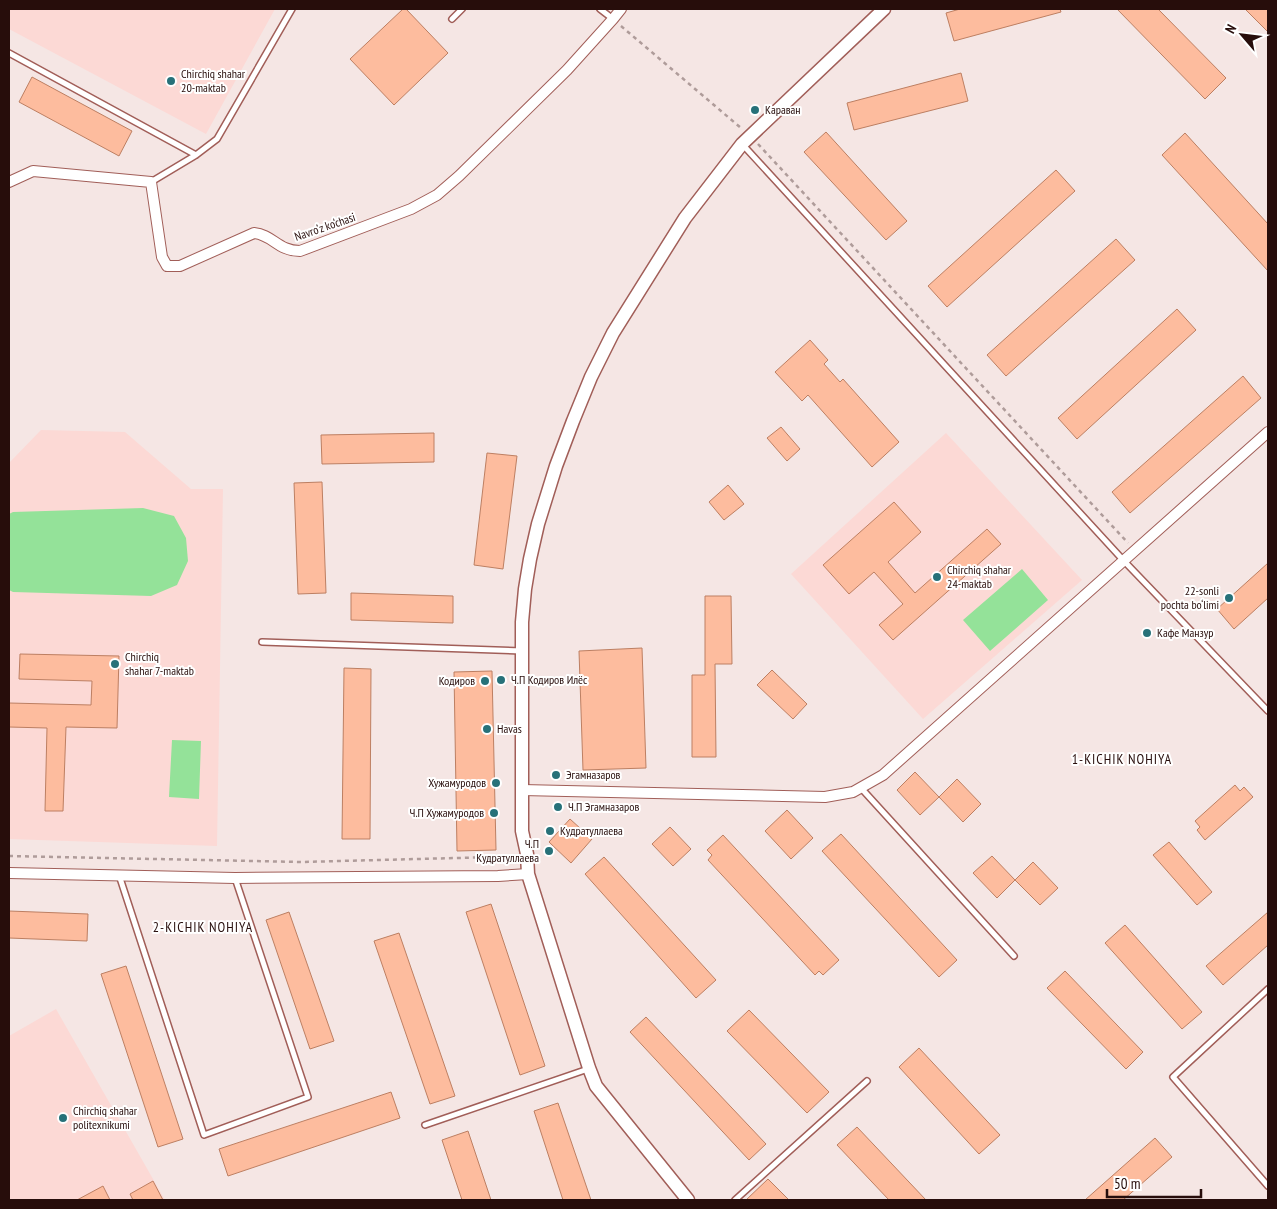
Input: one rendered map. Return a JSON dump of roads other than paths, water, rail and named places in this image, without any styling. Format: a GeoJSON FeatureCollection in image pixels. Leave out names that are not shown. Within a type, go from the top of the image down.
{"type":"FeatureCollection","features":[{"type":"Feature","properties":{"kind":"street","name":"Navro‘z ko‘chasi"},"geometry":{"type":"LineString","coordinates":[[151,182],[162,257],[167,266],[180,266],[254,233],[263,234],[278,246],[289,251],[300,251],[411,209],[437,195],[459,176],[560,76],[621,9]]}},
{"type":"Feature","properties":{"kind":"street"},"geometry":{"type":"LineString","coordinates":[[688,1200],[596,1086],[528,874],[527,854],[522,831],[522,651],[530,559],[538,524],[556,466],[591,377],[613,333],[648,275],[685,218],[746,139],[884,9]]}},
{"type":"Feature","properties":{"kind":"street"},"geometry":{"type":"LineString","coordinates":[[9,182],[32,170],[151,182]]}},
{"type":"Feature","properties":{"kind":"street"},"geometry":{"type":"LineString","coordinates":[[522,790],[825,797],[853,792],[883,775],[1268,432]]}},
{"type":"Feature","properties":{"kind":"street"},"geometry":{"type":"LineString","coordinates":[[9,873],[235,878],[498,876],[528,874]]}},
{"type":"Feature","properties":{"kind":"lane"},"geometry":{"type":"LineString","coordinates":[[151,182],[196,155],[217,139],[292,9]]}},
{"type":"Feature","properties":{"kind":"lane"},"geometry":{"type":"LineString","coordinates":[[452,19],[462,9]]}},
{"type":"Feature","properties":{"kind":"lane"},"geometry":{"type":"LineString","coordinates":[[600,9],[613,19]]}},
{"type":"Feature","properties":{"kind":"lane"},"geometry":{"type":"LineString","coordinates":[[9,53],[196,155]]}},
{"type":"Feature","properties":{"kind":"lane"},"geometry":{"type":"LineString","coordinates":[[746,139],[1124,561],[1268,711]]}},
{"type":"Feature","properties":{"kind":"lane"},"geometry":{"type":"LineString","coordinates":[[262,642],[522,651]]}},
{"type":"Feature","properties":{"kind":"lane"},"geometry":{"type":"LineString","coordinates":[[861,788],[1014,956]]}},
{"type":"Feature","properties":{"kind":"lane"},"geometry":{"type":"LineString","coordinates":[[119,874],[204,1135],[308,1098],[235,878]]}},
{"type":"Feature","properties":{"kind":"lane"},"geometry":{"type":"LineString","coordinates":[[1268,989],[1173,1077],[1268,1186]]}},
{"type":"Feature","properties":{"kind":"lane"},"geometry":{"type":"LineString","coordinates":[[426,1125],[589,1068]]}},
{"type":"Feature","properties":{"kind":"lane"},"geometry":{"type":"LineString","coordinates":[[735,1200],[867,1080]]}},
{"type":"Feature","properties":{"kind":"place","name":"Chirchiq shahar 20-maktab"},"geometry":{"type":"Point","coordinates":[171,81]}},
{"type":"Feature","properties":{"kind":"place","name":"Караван"},"geometry":{"type":"Point","coordinates":[755,110]}},
{"type":"Feature","properties":{"kind":"place","name":"Chirchiq shahar 24-maktab"},"geometry":{"type":"Point","coordinates":[937,577]}},
{"type":"Feature","properties":{"kind":"place","name":"22-sonli pochta bo‘limi"},"geometry":{"type":"Point","coordinates":[1229,598]}},
{"type":"Feature","properties":{"kind":"place","name":"Кафе Манзур"},"geometry":{"type":"Point","coordinates":[1147,633]}},
{"type":"Feature","properties":{"kind":"place","name":"Chirchiq shahar 7-maktab"},"geometry":{"type":"Point","coordinates":[115,664]}},
{"type":"Feature","properties":{"kind":"place","name":"Ч.П Кодиров Илёс"},"geometry":{"type":"Point","coordinates":[501,680]}},
{"type":"Feature","properties":{"kind":"place","name":"Кодиров"},"geometry":{"type":"Point","coordinates":[485,681]}},
{"type":"Feature","properties":{"kind":"place","name":"Havas"},"geometry":{"type":"Point","coordinates":[487,729]}},
{"type":"Feature","properties":{"kind":"place","name":"Эгамназаров"},"geometry":{"type":"Point","coordinates":[556,775]}},
{"type":"Feature","properties":{"kind":"place","name":"Хужамуродов"},"geometry":{"type":"Point","coordinates":[496,783]}},
{"type":"Feature","properties":{"kind":"place","name":"Ч.П Эгамназаров"},"geometry":{"type":"Point","coordinates":[558,807]}},
{"type":"Feature","properties":{"kind":"place","name":"Ч.П Хужамуродов"},"geometry":{"type":"Point","coordinates":[494,813]}},
{"type":"Feature","properties":{"kind":"place","name":"Кудратуллаева"},"geometry":{"type":"Point","coordinates":[550,831]}},
{"type":"Feature","properties":{"kind":"place","name":"Ч.П Кудратуллаева"},"geometry":{"type":"Point","coordinates":[549,851]}},
{"type":"Feature","properties":{"kind":"place","name":"Chirchiq shahar politexnikumi"},"geometry":{"type":"Point","coordinates":[63,1118]}},
{"type":"Feature","properties":{"kind":"district","name":"1-KICHIK NOHIYA"},"geometry":{"type":"Point","coordinates":[1122,759]}},
{"type":"Feature","properties":{"kind":"district","name":"2-KICHIK NOHIYA"},"geometry":{"type":"Point","coordinates":[203,927]}}]}
